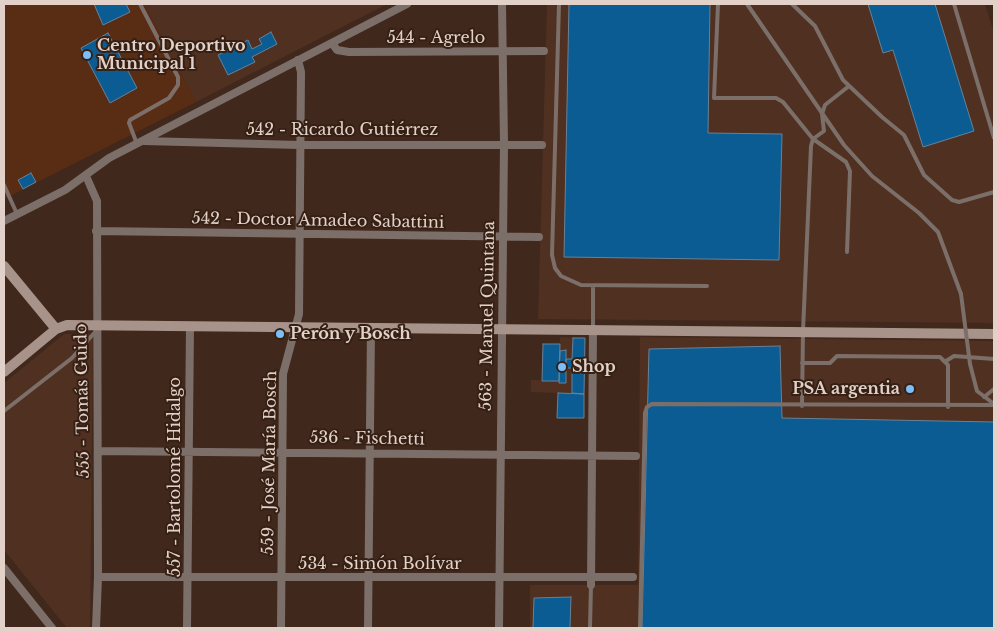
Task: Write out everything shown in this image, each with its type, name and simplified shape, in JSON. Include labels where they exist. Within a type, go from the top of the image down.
[{"type":"street","points":[[4,221],[65,190],[109,158],[408,4]]},
{"type":"street","name":"563 - Manuel Quintana","points":[[498,628],[504,144],[502,4]]},
{"type":"street","name":"544 - Agrelo","points":[[332,43],[337,50],[349,52],[544,51]]},
{"type":"street","name":"559 - José María Bosch","points":[[281,628],[284,368],[297,326],[301,72],[298,60]]},
{"type":"street","name":"542 - Ricardo Gutiérrez","points":[[140,142],[300,145],[542,145]]},
{"type":"street","name":"555 - Tomás Guido","points":[[86,176],[97,201],[98,577],[96,628]]},
{"type":"street","name":"542 - Doctor Amadeo Sabattini","points":[[96,231],[298,236],[539,237]]},
{"type":"street","points":[[4,266],[56,329]]},
{"type":"street","points":[[4,372],[56,329],[67,325],[96,328],[297,326],[502,330],[994,334]]},
{"type":"street","name":"557 - Bartolomé Hidalgo","points":[[187,628],[190,326]]},
{"type":"street","points":[[368,628],[371,328]]},
{"type":"street","points":[[591,581],[593,330]]},
{"type":"street","name":"536 - Fischetti","points":[[98,451],[188,450],[370,454],[636,456]]},
{"type":"street","points":[[4,568],[52,628]]},
{"type":"street","name":"534 - Simón Bolívar","points":[[98,577],[499,578],[591,581],[633,577]]},
{"type":"lane","points":[[140,4],[178,77],[178,85],[168,98],[130,120],[129,123],[140,142]]},
{"type":"lane","points":[[559,4],[552,256],[555,268],[561,276],[576,284],[593,286],[707,286]]},
{"type":"lane","points":[[718,4],[714,98],[776,98],[783,102],[813,139],[846,162],[850,171],[847,252]]},
{"type":"lane","points":[[747,4],[844,145],[872,176],[919,213],[938,232],[961,294],[970,364],[977,391],[994,405]]},
{"type":"lane","points":[[792,4],[815,26],[837,71],[849,86],[904,135],[924,175],[952,200],[966,201],[994,192]]},
{"type":"lane","points":[[954,4],[994,138]]},
{"type":"lane","points":[[813,139],[824,131],[822,114],[826,105],[849,86]]},
{"type":"lane","points":[[802,406],[802,331],[813,139]]},
{"type":"lane","points":[[4,185],[17,214]]},
{"type":"lane","points":[[593,286],[593,330]]},
{"type":"lane","points":[[4,412],[72,358],[96,328]]},
{"type":"lane","points":[[802,363],[830,363],[837,356],[940,357],[946,361]]},
{"type":"lane","points":[[946,361],[954,356],[994,358]]},
{"type":"lane","points":[[946,361],[948,406]]},
{"type":"lane","points":[[984,397],[994,389]]},
{"type":"lane","points":[[640,628],[645,413],[647,407],[652,404],[802,406],[994,405]]},
{"type":"lane","points":[[590,628],[591,581]]},
{"type":"shaded area","name":"Centro Deportivo Municipal 1","points":[[4,4],[144,4],[196,102],[4,199]]},
{"type":"shaded area","points":[[144,4],[387,4],[196,102]]},
{"type":"shaded area","points":[[547,4],[985,4],[994,33],[994,323],[538,319]]},
{"type":"shaded area","points":[[64,334],[89,334],[93,338],[90,628],[67,628],[4,550],[4,383]]},
{"type":"shaded area","points":[[560,337],[585,338],[584,394],[531,392],[531,380],[559,381]]},
{"type":"shaded area","points":[[640,337],[994,341],[994,628],[530,628],[530,585],[638,585]]},
{"type":"building","points":[[94,4],[126,4],[130,12],[103,25]]},
{"type":"building","points":[[569,4],[710,4],[708,133],[782,134],[779,260],[564,257]]},
{"type":"building","points":[[868,4],[935,4],[974,131],[923,147],[893,50],[883,53]]},
{"type":"building","points":[[271,32],[277,44],[252,57],[255,62],[228,75],[218,55],[248,40],[252,49],[262,44],[259,39]]},
{"type":"building","points":[[108,33],[137,88],[110,103],[81,48]]},
{"type":"building","points":[[31,173],[36,182],[23,189],[18,180]]},
{"type":"building","points":[[573,338],[585,338],[584,394],[572,393],[572,368],[566,368],[566,359],[572,359]]},
{"type":"building","points":[[543,344],[560,344],[559,381],[542,381]]},
{"type":"building","points":[[780,346],[782,418],[994,422],[994,628],[642,628],[649,349]]},
{"type":"building","points":[[566,350],[566,383],[559,383],[560,351]]},
{"type":"building","points":[[558,393],[584,394],[584,418],[557,418]]},
{"type":"building","points":[[571,597],[570,628],[533,628],[534,598]]},
{"type":"place","name":"Centro Deportivo Municipal 1","points":[[87,55]]},
{"type":"place","name":"Perón y Bosch","points":[[280,334]]},
{"type":"place","name":"Shop","points":[[562,367]]},
{"type":"place","name":"PSA argentia","points":[[910,389]]}]
